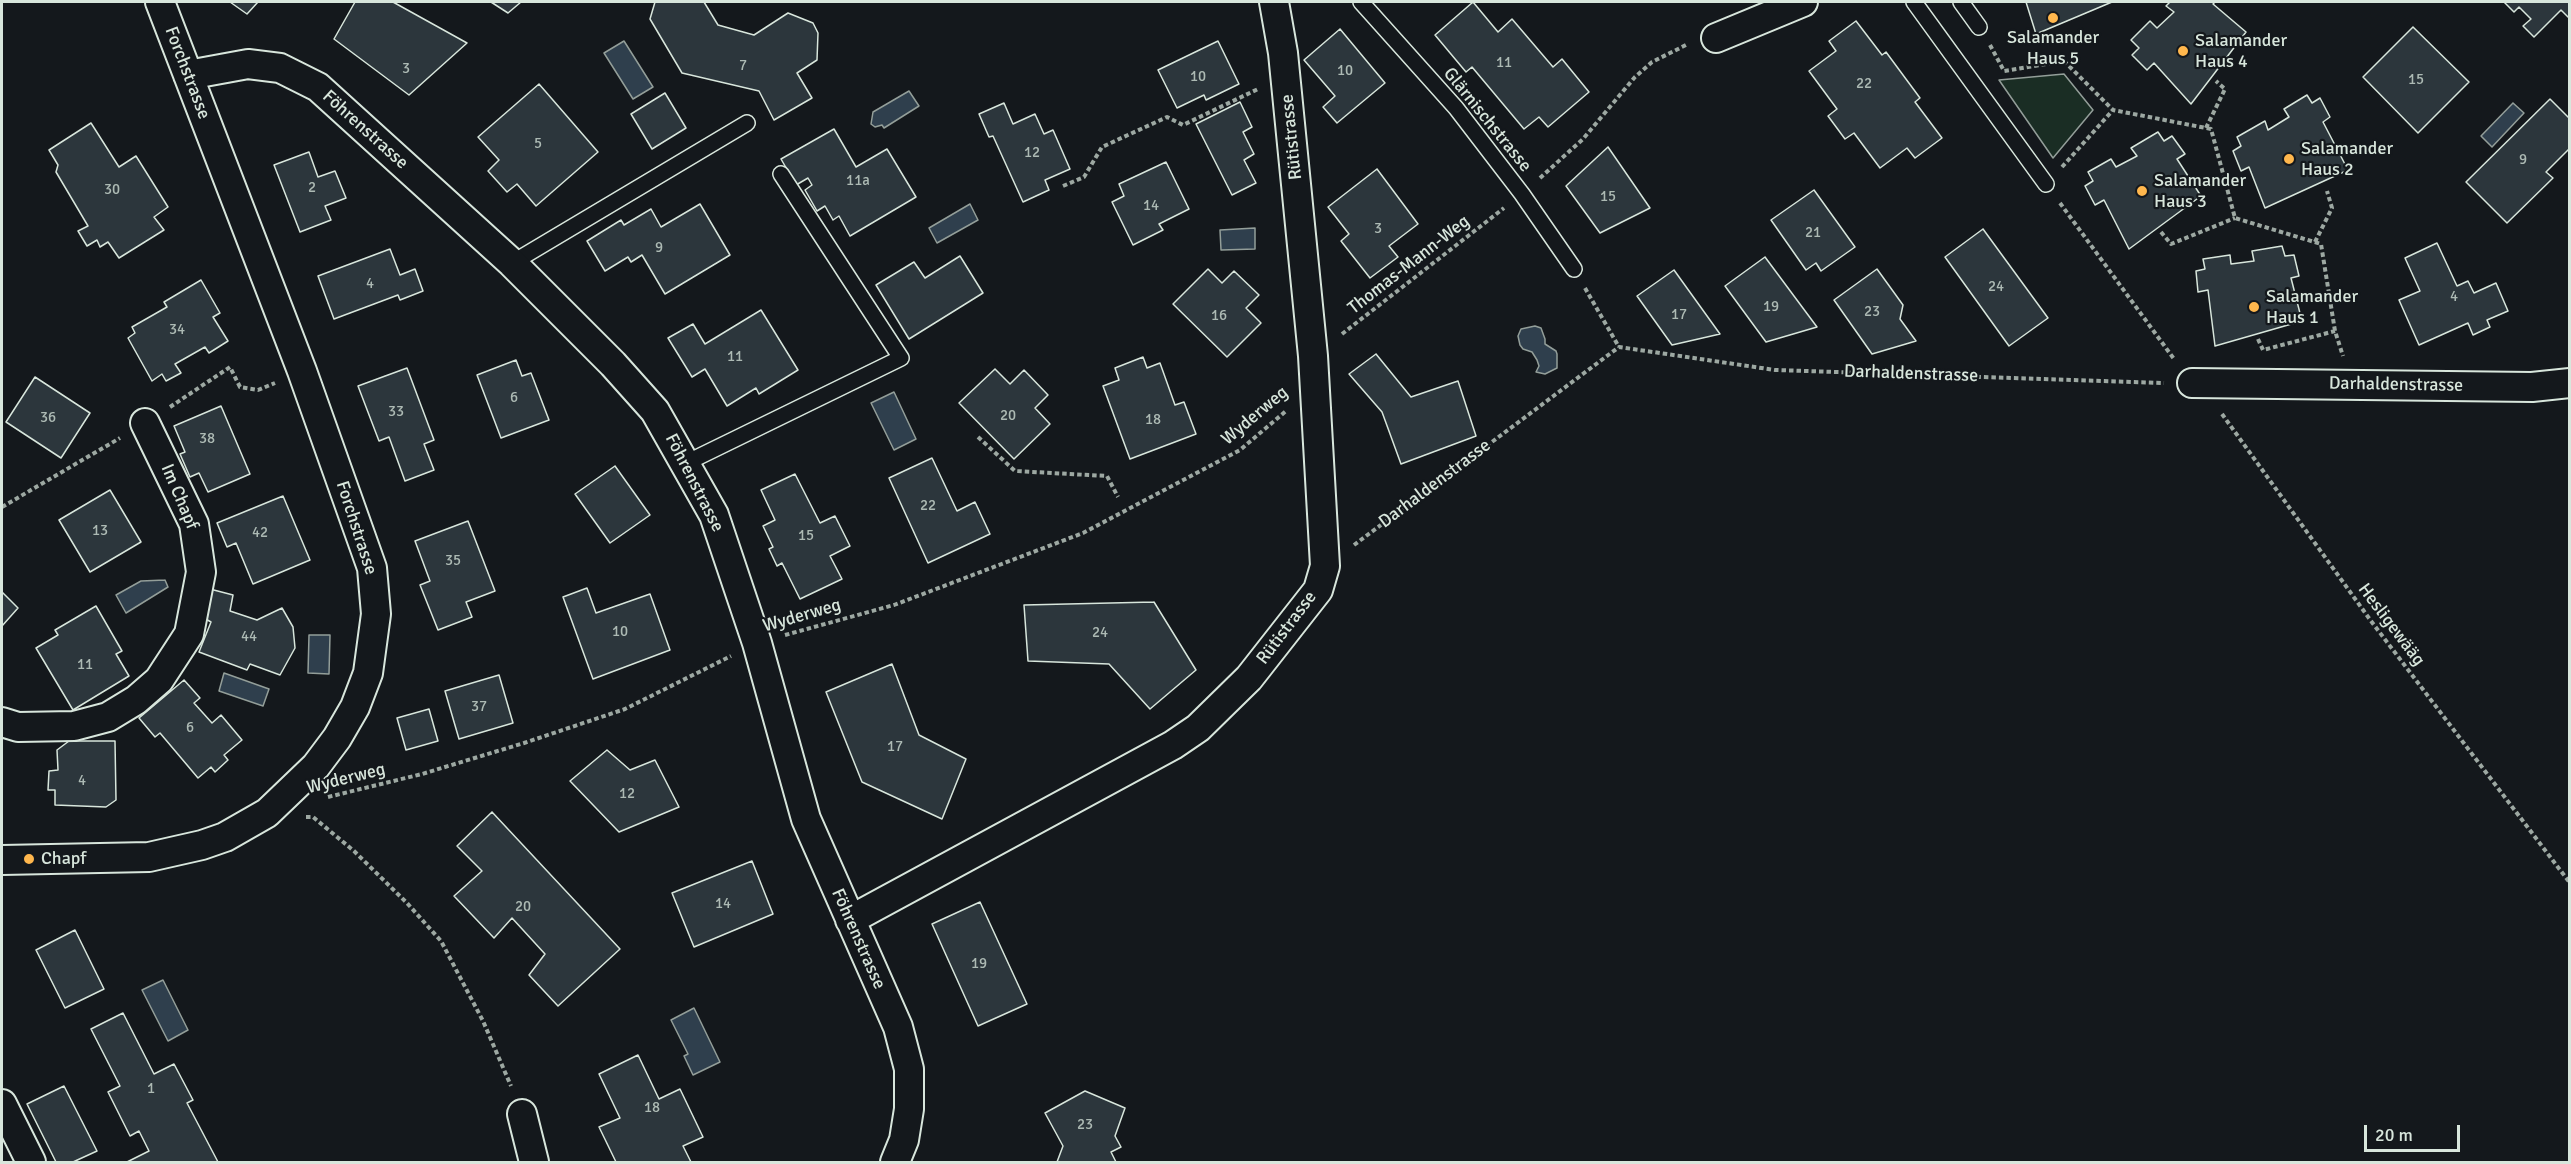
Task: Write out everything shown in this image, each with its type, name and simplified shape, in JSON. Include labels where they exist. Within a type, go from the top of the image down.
[{"type":"street","name":"Forchstrasse","points":[[2,860],[148,858],[210,843],[236,831],[267,813],[316,766],[337,738],[355,707],[368,672],[376,614],[372,568],[302,370],[160,2]]},
{"type":"street","name":"Rütistrasse","points":[[850,921],[1141,765],[1198,728],[1249,678],[1318,590],[1325,566],[1313,369],[1286,75],[1274,2]]},
{"type":"street","points":[[1716,38],[1803,2]]},
{"type":"street","name":"Föhrenstrasse","points":[[188,75],[248,64],[280,68],[318,87],[512,264],[613,364],[656,411],[714,515],[757,643],[806,819],[898,1027],[909,1069],[909,1109],[904,1140],[895,1162]]},
{"type":"street","name":"Darhaldenstrasse","points":[[2192,384],[2532,387],[2570,383]]},
{"type":"street","name":"Im Chapf","points":[[2,722],[18,727],[74,726],[108,717],[136,700],[159,680],[189,634],[201,572],[194,525],[145,423]]},
{"type":"street","points":[[2,1104],[32,1162]]},
{"type":"street","points":[[522,1114],[534,1162]]},
{"type":"lane","name":"Glärnischstrasse","points":[[1361,2],[1456,108],[1522,194],[1574,269]]},
{"type":"lane","points":[[1914,2],[2046,184]]},
{"type":"lane","points":[[1961,2],[1979,27]]},
{"type":"lane","points":[[512,264],[747,123]]},
{"type":"lane","points":[[686,463],[900,358],[781,174]]},
{"type":"path","points":[[1979,27],[2004,71],[2064,62],[2113,110],[2211,129],[2235,218]]},
{"type":"path","name":"Thomas-Mann-Weg","points":[[1313,369],[1522,194],[1583,139],[1635,77],[1652,63],[1683,45],[1707,37],[1716,38]]},
{"type":"path","points":[[1063,186],[1084,177],[1102,147],[1167,117],[1183,125],[1286,75]]},
{"type":"path","points":[[2206,128],[2225,89],[2216,81]]},
{"type":"path","points":[[2046,184],[2113,110]]},
{"type":"path","name":"Hesligewääg","points":[[2046,184],[2192,384],[2210,397],[2371,621],[2570,883]]},
{"type":"path","points":[[2315,242],[2332,208],[2327,191]]},
{"type":"path","points":[[2161,232],[2171,244],[2235,218],[2321,244],[2335,331],[2353,385]]},
{"type":"path","points":[[1574,269],[1619,348]]},
{"type":"path","points":[[2258,339],[2263,350],[2335,331]]},
{"type":"path","name":"Darhaldenstrasse","points":[[1325,566],[1619,348],[1775,370],[2192,384]]},
{"type":"path","points":[[230,367],[240,387],[258,390],[302,370]]},
{"type":"path","name":"Wyderweg","points":[[322,799],[422,774],[625,709],[757,643],[894,605],[1083,533],[1240,450],[1282,415],[1313,369]]},
{"type":"path","points":[[978,437],[1015,471],[1107,476],[1118,497]]},
{"type":"path","points":[[267,813],[313,817],[354,850],[441,941],[483,1020],[522,1114]]},
{"type":"green space","points":[[2064,74],[2093,110],[2053,158],[1999,80]]},
{"type":"water","points":[[624,41],[653,87],[633,99],[604,53]]},
{"type":"water","points":[[909,91],[919,106],[884,128],[882,125],[875,127],[871,124],[873,112]]},
{"type":"water","points":[[2513,103],[2524,113],[2492,147],[2481,136]]},
{"type":"water","points":[[970,204],[978,220],[937,243],[929,228]]},
{"type":"water","points":[[1255,228],[1255,249],[1221,250],[1220,230]]},
{"type":"water","points":[[1535,326],[1541,328],[1545,344],[1557,354],[1557,368],[1545,374],[1536,372],[1539,366],[1537,360],[1532,352],[1523,349],[1518,336],[1521,329]]},
{"type":"water","points":[[894,392],[916,439],[894,450],[871,403]]},
{"type":"water","points":[[165,580],[168,587],[126,613],[116,595],[141,581]]},
{"type":"water","points":[[309,635],[330,635],[329,674],[308,673]]},
{"type":"water","points":[[224,673],[269,689],[263,706],[219,691]]},
{"type":"water","points":[[163,980],[188,1030],[168,1041],[142,990]]},
{"type":"water","points":[[694,1008],[720,1062],[693,1075],[684,1056],[688,1054],[671,1020]]},
{"type":"building","points":[[230,2],[258,2],[247,14]]},
{"type":"building","points":[[355,2],[393,2],[467,43],[409,95],[334,39]]},
{"type":"building","points":[[491,2],[521,2],[508,13]]},
{"type":"building","points":[[655,2],[704,2],[718,25],[754,35],[788,13],[813,23],[818,33],[817,60],[797,73],[812,98],[774,120],[759,91],[682,73],[650,19]]},
{"type":"building","points":[[1473,2],[1498,32],[1512,19],[1553,67],[1562,59],[1589,92],[1548,127],[1539,117],[1524,129],[1472,67],[1466,72],[1435,35]]},
{"type":"building","name":"Salamander Haus 5","points":[[2026,2],[2112,2],[2036,34]]},
{"type":"building","name":"Salamander Haus 4","points":[[2170,2],[2215,2],[2213,4],[2246,32],[2191,104],[2154,63],[2147,70],[2132,55],[2139,48],[2131,40],[2150,21],[2157,28],[2174,12],[2166,6]]},
{"type":"building","points":[[2504,2],[2570,2],[2570,16],[2568,17],[2561,10],[2534,37],[2523,26],[2531,19],[2519,7],[2514,12]]},
{"type":"building","points":[[1856,21],[1882,55],[1886,52],[1920,98],[1915,102],[1942,138],[1915,158],[1907,148],[1880,168],[1854,133],[1845,139],[1828,116],[1837,109],[1809,71],[1836,51],[1829,41]]},
{"type":"building","points":[[2413,27],[2469,82],[2418,133],[2363,77]]},
{"type":"building","points":[[1340,29],[1385,83],[1337,123],[1323,107],[1335,96],[1304,60]]},
{"type":"building","points":[[1218,41],[1239,84],[1206,100],[1204,95],[1177,108],[1158,70]]},
{"type":"building","points":[[539,84],[598,152],[536,206],[517,184],[507,192],[488,171],[499,160],[478,137]]},
{"type":"building","points":[[665,93],[686,128],[652,149],[631,114]]},
{"type":"building","name":"Salamander Haus 2","points":[[2307,95],[2312,103],[2320,98],[2330,117],[2323,122],[2348,170],[2265,208],[2249,167],[2241,171],[2233,151],[2241,146],[2237,137],[2265,121],[2268,130],[2289,117],[2284,109]]},
{"type":"building","points":[[2550,99],[2570,119],[2570,148],[2546,172],[2553,178],[2507,223],[2466,182]]},
{"type":"building","points":[[1240,102],[1252,127],[1243,132],[1254,154],[1244,160],[1256,183],[1232,195],[1196,124]]},
{"type":"building","points":[[1004,103],[1013,124],[1035,114],[1044,134],[1053,130],[1070,169],[1045,180],[1049,190],[1023,202],[993,136],[989,137],[979,114]]},
{"type":"building","points":[[91,123],[119,167],[136,156],[168,207],[154,217],[164,230],[119,258],[108,242],[100,247],[97,240],[87,246],[78,231],[88,226],[56,172],[58,165],[49,150]]},
{"type":"building","points":[[834,129],[856,167],[887,149],[916,197],[850,236],[839,216],[833,220],[825,206],[817,211],[805,190],[812,185],[808,178],[796,185],[781,159]]},
{"type":"building","name":"Salamander Haus 3","points":[[2158,132],[2164,141],[2172,136],[2185,154],[2177,159],[2201,196],[2129,249],[2104,200],[2095,205],[2085,186],[2093,181],[2088,172],[2111,159],[2116,167],[2137,156],[2131,148]]},
{"type":"building","points":[[1608,147],[1650,208],[1600,233],[1566,186]]},
{"type":"building","points":[[309,152],[318,177],[335,171],[346,198],[325,206],[331,220],[300,232],[274,165]]},
{"type":"building","points":[[1166,162],[1189,209],[1159,224],[1163,230],[1133,245],[1112,202],[1124,196],[1119,184]]},
{"type":"building","points":[[1377,169],[1418,224],[1389,246],[1398,257],[1370,278],[1341,241],[1349,234],[1328,207]]},
{"type":"building","points":[[1814,190],[1855,247],[1821,271],[1816,263],[1806,270],[1771,220]]},
{"type":"building","points":[[700,204],[730,255],[665,294],[642,255],[631,262],[628,257],[605,271],[587,241],[621,220],[624,225],[651,209],[661,227]]},
{"type":"building","points":[[1983,229],[2048,318],[2009,346],[1945,257]]},
{"type":"building","points":[[2437,243],[2457,286],[2468,281],[2474,293],[2496,283],[2508,311],[2487,320],[2490,327],[2473,335],[2468,323],[2419,345],[2399,300],[2420,291],[2405,258]]},
{"type":"building","name":"Salamander Haus 1","points":[[2282,246],[2285,256],[2294,255],[2299,276],[2291,278],[2302,321],[2215,346],[2208,290],[2198,292],[2196,271],[2205,269],[2203,259],[2230,255],[2231,264],[2254,261],[2252,251]]},
{"type":"building","points":[[390,249],[400,275],[415,269],[423,291],[400,300],[398,295],[334,319],[318,276]]},
{"type":"building","points":[[960,256],[983,293],[909,339],[876,285],[914,262],[925,278]]},
{"type":"building","points":[[1765,257],[1817,327],[1766,342],[1725,286]]},
{"type":"building","points":[[1208,269],[1222,283],[1234,271],[1259,295],[1246,308],[1261,323],[1227,357],[1173,304]]},
{"type":"building","points":[[1877,269],[1903,305],[1900,319],[1916,341],[1872,354],[1834,300]]},
{"type":"building","points":[[1674,270],[1720,334],[1672,345],[1637,296]]},
{"type":"building","points":[[201,280],[220,313],[213,317],[228,341],[209,353],[205,347],[175,364],[181,373],[166,381],[162,374],[152,381],[128,338],[135,333],[132,327],[167,307],[164,302]]},
{"type":"building","points":[[761,310],[798,370],[759,394],[756,388],[727,406],[705,369],[692,377],[668,338],[693,324],[705,344]]},
{"type":"building","points":[[1376,354],[1411,397],[1458,381],[1476,436],[1401,464],[1382,412],[1349,374]]},
{"type":"building","points":[[1143,357],[1147,368],[1160,363],[1175,405],[1184,402],[1196,434],[1130,459],[1103,386],[1119,380],[1115,368]]},
{"type":"building","points":[[516,360],[522,376],[531,373],[549,420],[501,438],[477,375]]},
{"type":"building","points":[[407,368],[434,440],[424,444],[434,470],[405,481],[389,437],[379,441],[358,386]]},
{"type":"building","points":[[995,369],[1010,384],[1024,370],[1048,395],[1035,408],[1050,424],[1014,459],[959,403]]},
{"type":"building","points":[[35,377],[90,413],[61,458],[6,422]]},
{"type":"building","points":[[221,406],[250,474],[208,492],[199,473],[190,477],[180,454],[185,452],[174,426]]},
{"type":"building","points":[[932,458],[957,511],[975,502],[990,534],[928,563],[889,478]]},
{"type":"building","points":[[615,466],[650,515],[610,543],[575,494]]},
{"type":"building","points":[[795,474],[820,523],[835,516],[850,546],[830,556],[842,579],[800,599],[782,563],[777,566],[769,549],[773,547],[763,526],[775,520],[761,490]]},
{"type":"building","points":[[110,490],[141,542],[90,572],[59,520]]},
{"type":"building","points":[[283,496],[310,560],[253,584],[236,543],[227,547],[217,523]]},
{"type":"building","points":[[468,521],[495,591],[466,602],[472,617],[438,630],[420,585],[430,581],[415,541]]},
{"type":"building","points":[[587,588],[596,613],[650,594],[670,650],[593,679],[563,597]]},
{"type":"building","points":[[210,589],[233,595],[230,611],[257,620],[282,608],[293,627],[295,648],[280,675],[250,664],[247,670],[199,652],[211,622],[204,618]]},
{"type":"building","points":[[2,592],[18,608],[2,626]]},
{"type":"building","points":[[1154,602],[1196,670],[1150,709],[1109,664],[1028,661],[1024,605]]},
{"type":"building","points":[[96,606],[122,651],[116,654],[129,676],[73,710],[36,648],[58,635],[55,630]]},
{"type":"building","points":[[892,664],[919,735],[966,759],[942,819],[862,782],[826,692]]},
{"type":"building","points":[[499,675],[513,723],[459,739],[445,691]]},
{"type":"building","points":[[184,680],[200,698],[194,703],[212,723],[221,715],[242,740],[224,755],[228,760],[215,772],[211,767],[198,778],[160,733],[155,737],[139,718]]},
{"type":"building","points":[[429,709],[438,741],[406,750],[397,718]]},
{"type":"building","points":[[69,741],[115,741],[116,800],[106,807],[55,805],[55,790],[48,790],[49,771],[58,770],[57,750]]},
{"type":"building","points":[[607,750],[630,770],[655,760],[679,807],[619,832],[570,781]]},
{"type":"building","points":[[492,812],[620,949],[558,1006],[529,975],[545,954],[512,918],[494,938],[454,896],[482,871],[457,846]]},
{"type":"building","points":[[752,861],[773,914],[694,947],[672,893]]},
{"type":"building","points":[[980,902],[1027,1004],[978,1026],[932,924]]},
{"type":"building","points":[[75,930],[104,989],[65,1008],[36,950]]},
{"type":"building","points":[[123,1013],[154,1074],[174,1064],[193,1100],[187,1103],[218,1162],[127,1162],[149,1151],[139,1131],[130,1136],[108,1092],[120,1086],[91,1029]]},
{"type":"building","points":[[638,1055],[659,1099],[680,1089],[703,1137],[683,1146],[691,1162],[616,1162],[599,1127],[620,1118],[599,1074]]},
{"type":"building","points":[[64,1086],[97,1151],[73,1162],[56,1162],[27,1104]]},
{"type":"building","points":[[1085,1091],[1125,1108],[1115,1136],[1121,1147],[1111,1152],[1116,1162],[1057,1162],[1063,1146],[1045,1113]]},
{"type":"place","name":"Salamander Haus 5","points":[[2053,18]]},
{"type":"place","name":"Salamander Haus 4","points":[[2183,51]]},
{"type":"place","name":"Salamander Haus 2","points":[[2289,159]]},
{"type":"place","name":"Salamander Haus 3","points":[[2142,191]]},
{"type":"place","name":"Salamander Haus 1","points":[[2254,307]]},
{"type":"place","name":"Chapf","points":[[29,859]]}]
